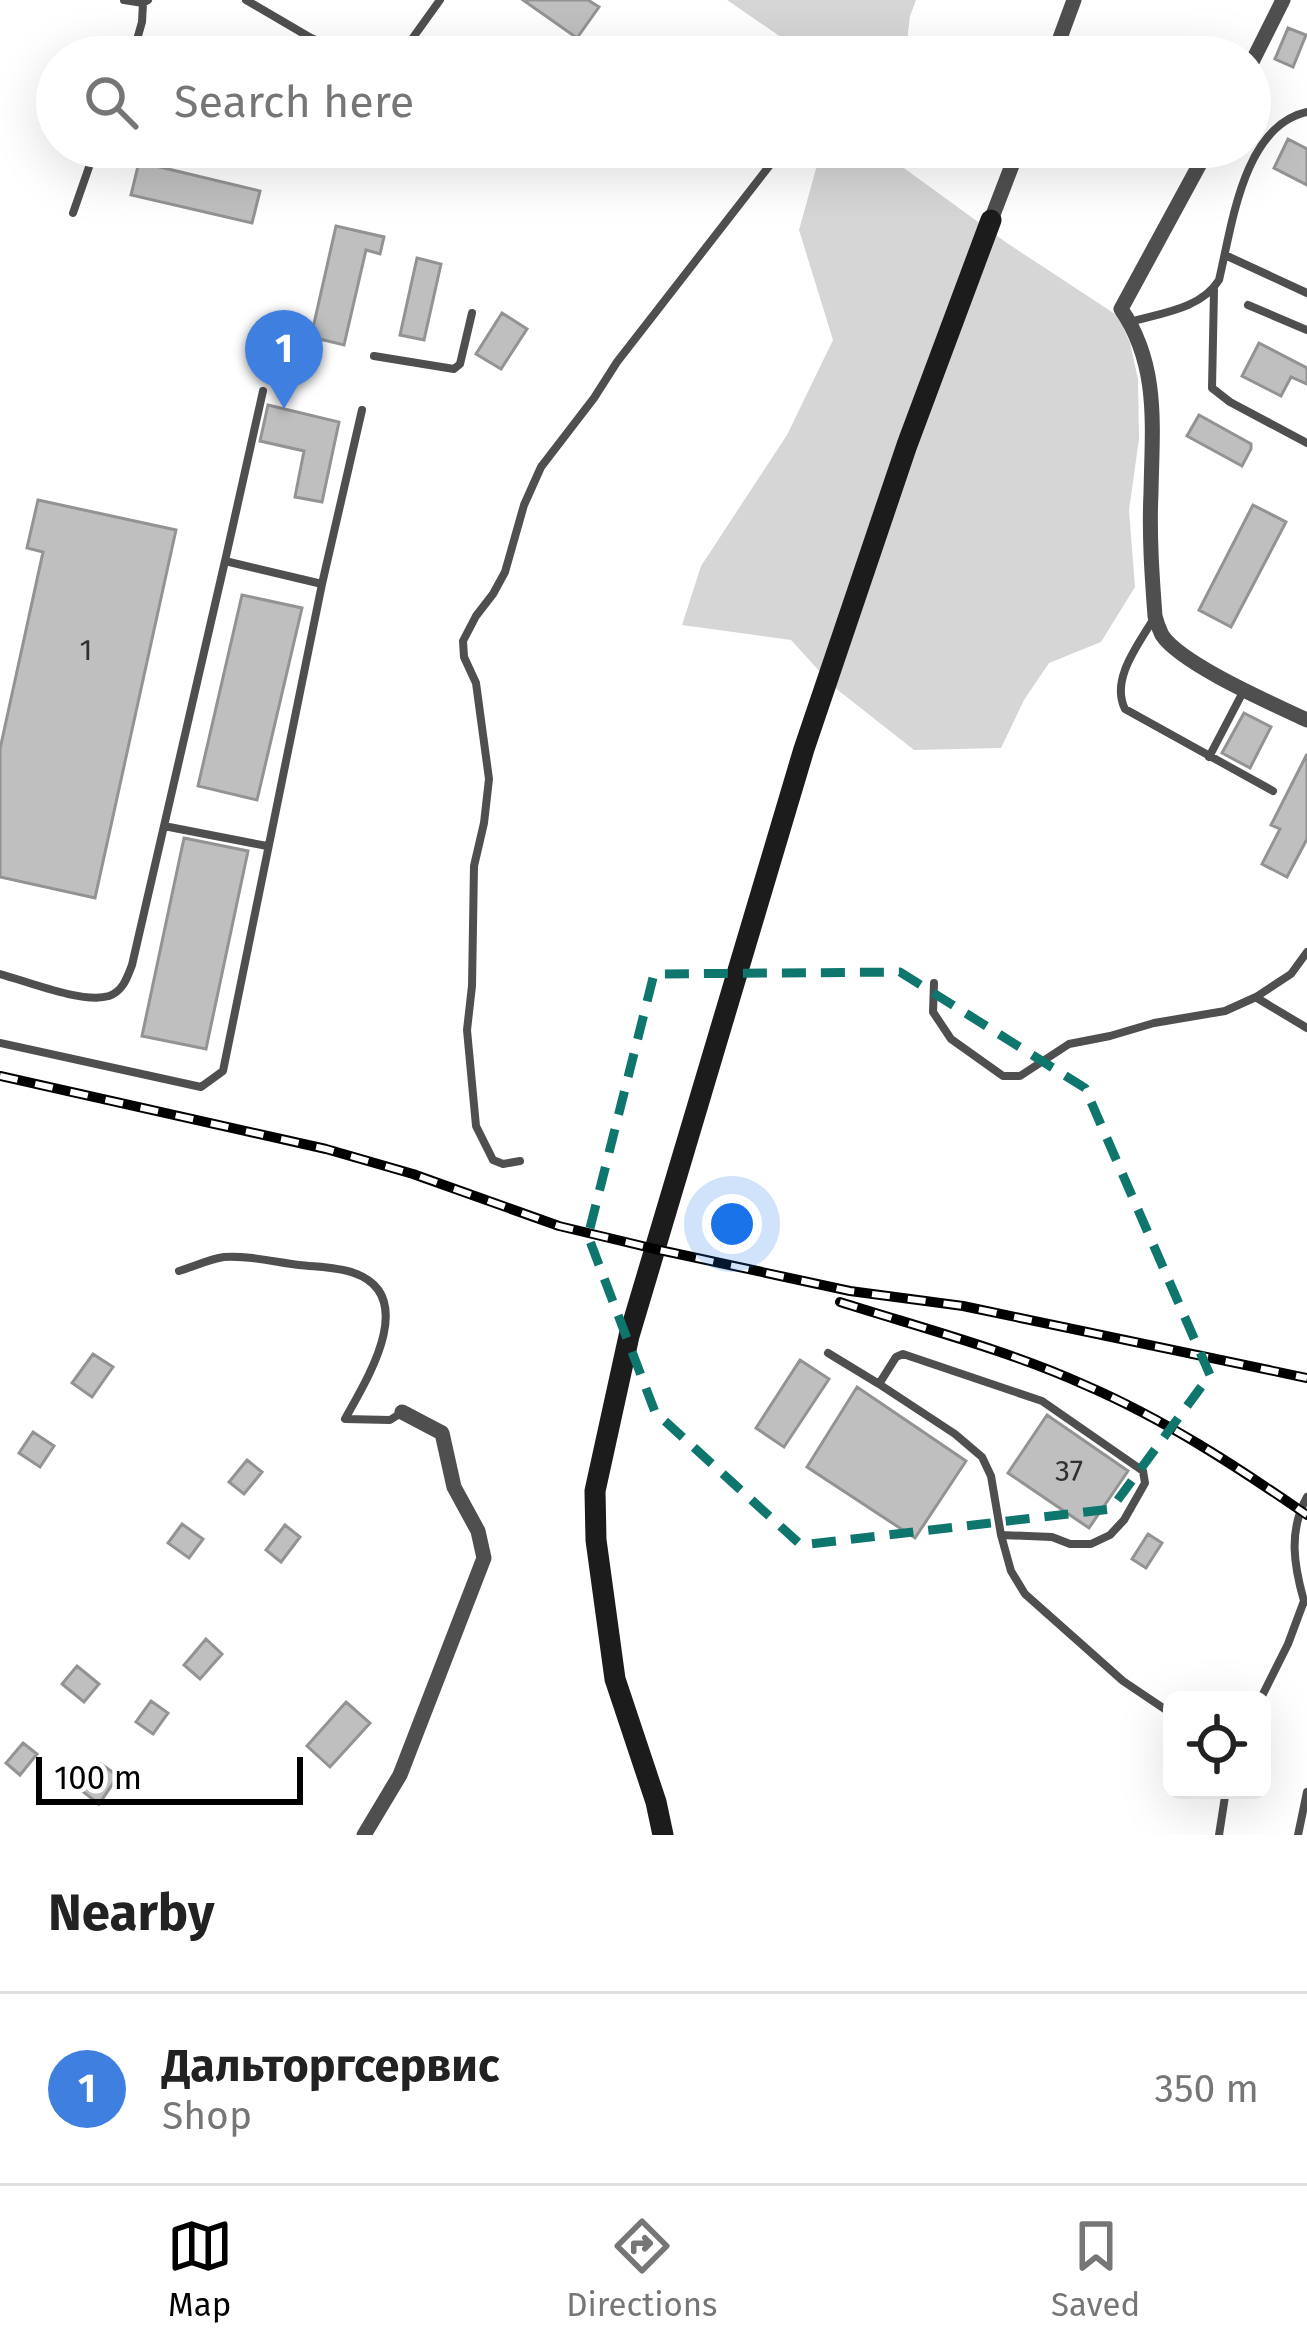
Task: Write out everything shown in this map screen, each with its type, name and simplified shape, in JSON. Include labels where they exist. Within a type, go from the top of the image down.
[{"type":"street","points":[[1061,36],[1074,0]]},
{"type":"street","points":[[1265,36],[1282,0]]},
{"type":"street","points":[[663,1835],[615,1678],[596,1540],[596,1491],[629,1336],[804,749],[907,445],[1011,168]]},
{"type":"street","points":[[1199,168],[1126,315],[1154,400],[1150,496],[1155,616],[1172,646],[1244,691],[1307,720]]},
{"type":"street","points":[[364,1835],[400,1775],[484,1558],[478,1532],[454,1487],[442,1433],[402,1412]]},
{"type":"lane","points":[[124,0],[146,1],[138,36]]},
{"type":"lane","points":[[246,0],[308,36]]},
{"type":"lane","points":[[414,36],[440,0]]},
{"type":"lane","points":[[1271,131],[1287,117],[1307,112]]},
{"type":"lane","points":[[73,213],[89,168]]},
{"type":"lane","points":[[520,1161],[503,1164],[493,1160],[476,1126],[467,1030],[473,866],[489,779],[476,683],[464,657],[463,641],[505,572],[524,505],[541,467],[768,168]]},
{"type":"lane","points":[[1126,315],[1195,303],[1214,289],[1251,168]]},
{"type":"lane","points":[[1225,255],[1307,293]]},
{"type":"lane","points":[[1214,289],[1212,388],[1307,443]]},
{"type":"lane","points":[[1248,305],[1307,330]]},
{"type":"lane","points":[[374,356],[454,369],[460,364],[472,313]]},
{"type":"lane","points":[[0,974],[90,997],[110,995],[125,984],[263,391]]},
{"type":"lane","points":[[0,1043],[201,1087],[223,1071],[362,410]]},
{"type":"lane","points":[[225,561],[322,584]]},
{"type":"lane","points":[[1155,616],[1121,679],[1121,702],[1131,714],[1273,791]]},
{"type":"lane","points":[[1209,757],[1244,691]]},
{"type":"lane","points":[[164,826],[267,846]]},
{"type":"lane","points":[[934,983],[933,1012],[951,1039],[1003,1076],[1021,1076],[1069,1044],[1225,1011],[1256,998],[1291,974],[1307,952]]},
{"type":"lane","points":[[1256,998],[1307,1028]]},
{"type":"lane","points":[[179,1271],[223,1257],[247,1258],[353,1272],[374,1283],[387,1320],[374,1363],[345,1419],[390,1420],[402,1412]]},
{"type":"lane","points":[[828,1353],[955,1434],[982,1457],[991,1476],[1011,1571],[1025,1594],[1123,1682],[1163,1708]]},
{"type":"lane","points":[[879,1384],[896,1357],[910,1354],[1042,1401],[1143,1471],[1145,1484],[1138,1499],[1110,1535],[1091,1544],[1001,1535]]},
{"type":"lane","points":[[1264,1691],[1305,1602],[1293,1557],[1300,1510],[1307,1497]]},
{"type":"lane","points":[[1298,1835],[1307,1792]]},
{"type":"lane","points":[[1219,1835],[1225,1799]]},
{"type":"highlighted area","points":[[900,972],[1085,1088],[1210,1375],[1111,1509],[801,1545],[655,1412],[588,1236],[654,974]]},
{"type":"shaded area","points":[[727,0],[916,0],[908,36],[779,36]]},
{"type":"shaded area","points":[[816,168],[904,168],[1118,316],[1130,343],[1138,379],[1139,439],[1129,510],[1135,587],[1101,642],[1049,663],[1001,748],[914,750],[834,687],[791,640],[682,625],[701,566],[787,435],[833,340],[799,230]]},
{"type":"building","points":[[523,0],[588,0],[599,7],[574,36]]},
{"type":"building","points":[[1288,28],[1306,35],[1293,67],[1275,59]]},
{"type":"building","points":[[1288,139],[1307,149],[1307,185],[1274,168]]},
{"type":"building","points":[[138,168],[164,168],[260,191],[252,223],[131,195]]},
{"type":"building","points":[[336,226],[384,237],[380,254],[366,250],[344,345],[311,337]]},
{"type":"building","points":[[417,258],[441,264],[424,340],[400,335]]},
{"type":"building","points":[[502,313],[527,329],[501,369],[476,354]]},
{"type":"building","points":[[1259,343],[1307,368],[1307,384],[1291,377],[1281,396],[1242,376]]},
{"type":"building","points":[[268,405],[339,422],[322,502],[295,497],[304,451],[260,441]]},
{"type":"building","points":[[1199,415],[1251,444],[1242,466],[1187,436]]},
{"type":"building","points":[[38,500],[176,530],[95,898],[0,877],[0,749],[43,552],[27,548]]},
{"type":"building","points":[[1253,505],[1286,522],[1231,627],[1199,610]]},
{"type":"building","points":[[242,595],[302,608],[257,800],[198,786]]},
{"type":"building","points":[[1244,713],[1271,727],[1250,768],[1222,753]]},
{"type":"building","points":[[1307,754],[1307,839],[1287,877],[1262,864],[1280,829],[1271,825]]},
{"type":"building","points":[[184,838],[248,851],[206,1049],[142,1036]]},
{"type":"building","points":[[93,1354],[113,1367],[92,1397],[72,1383]]},
{"type":"building","points":[[800,1360],[829,1379],[784,1447],[756,1428]]},
{"type":"building","points":[[857,1387],[966,1461],[915,1538],[807,1467]]},
{"type":"building","points":[[1047,1415],[1128,1471],[1089,1528],[1008,1473]]},
{"type":"building","points":[[33,1432],[54,1446],[40,1467],[19,1453]]},
{"type":"building","points":[[247,1460],[262,1472],[244,1494],[229,1482]]},
{"type":"building","points":[[182,1524],[203,1539],[189,1558],[168,1543]]},
{"type":"building","points":[[285,1525],[300,1537],[281,1562],[266,1550]]},
{"type":"building","points":[[1148,1534],[1162,1543],[1146,1568],[1132,1559]]},
{"type":"building","points":[[206,1639],[222,1654],[200,1679],[184,1665]]},
{"type":"building","points":[[77,1666],[99,1684],[84,1702],[62,1684]]},
{"type":"building","points":[[151,1701],[168,1713],[153,1734],[136,1722]]},
{"type":"building","points":[[346,1702],[370,1723],[330,1767],[307,1746]]},
{"type":"building","points":[[23,1743],[37,1754],[20,1775],[6,1763]]},
{"type":"building","points":[[101,1764],[118,1776],[99,1804],[82,1791]]},
{"type":"railway","points":[[0,1076],[326,1149],[559,1226],[655,1249],[850,1291],[963,1306],[1307,1378]]},
{"type":"railway","points":[[840,1302],[1025,1361],[1114,1398],[1199,1444],[1307,1515]]},
{"type":"place","name":"Дальторгсервис","points":[[284,409]]}]
